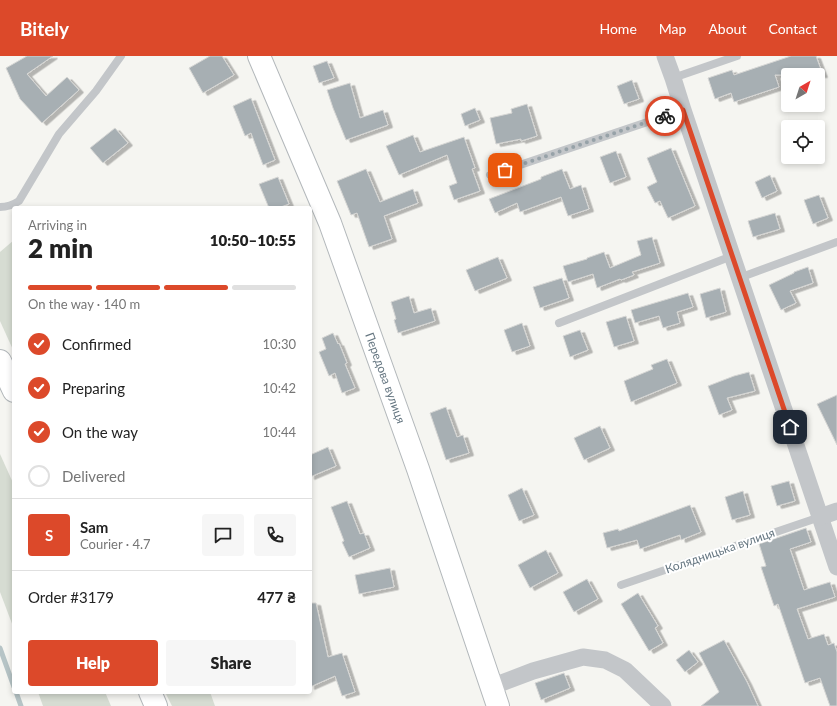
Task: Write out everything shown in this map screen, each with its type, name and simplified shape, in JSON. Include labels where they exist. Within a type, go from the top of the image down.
[{"type":"street","name":"Передова вулиця","points":[[259,56],[330,223],[418,469],[494,697]]},
{"type":"street","points":[[665,56],[837,567]]},
{"type":"street","points":[[0,361],[12,387]]},
{"type":"street","name":"Колядницька вулиця","points":[[820,517],[837,511]]},
{"type":"street","points":[[494,697],[533,670],[583,657],[605,660],[625,670],[663,706]]},
{"type":"street","points":[[151,694],[156,706]]},
{"type":"lane","points":[[0,207],[13,205],[19,201],[59,134],[96,91],[121,56]]},
{"type":"lane","points":[[673,78],[737,56]]},
{"type":"lane","points":[[490,176],[683,110]]},
{"type":"lane","points":[[739,278],[837,242]]},
{"type":"lane","points":[[559,323],[732,256]]},
{"type":"lane","name":"Колядницька вулиця","points":[[621,585],[820,517]]},
{"type":"shaded area","points":[[12,242],[12,348],[0,321],[0,252]]},
{"type":"shaded area","points":[[0,454],[12,481],[12,624],[0,592]]},
{"type":"shaded area","points":[[39,694],[106,694],[111,706],[43,706]]},
{"type":"shaded area","points":[[166,694],[211,694],[215,706],[172,706]]},
{"type":"building","points":[[27,56],[53,56],[27,74],[46,96],[67,77],[79,90],[42,123],[20,99],[6,68]]},
{"type":"building","points":[[210,56],[222,56],[234,75],[203,93],[189,68]]},
{"type":"building","points":[[791,56],[816,56],[820,68],[781,68],[781,75],[775,75],[779,87],[734,102],[731,93],[715,99],[708,78],[732,70],[734,75]]},
{"type":"building","points":[[327,61],[334,78],[319,83],[313,66]]},
{"type":"building","points":[[632,80],[639,99],[624,104],[617,86]]},
{"type":"building","points":[[350,83],[360,118],[383,110],[388,125],[346,140],[327,90]]},
{"type":"building","points":[[251,98],[275,160],[263,165],[251,133],[245,136],[233,106]]},
{"type":"building","points":[[527,104],[537,136],[521,141],[521,139],[496,144],[490,118],[512,113],[511,109]]},
{"type":"building","points":[[475,108],[480,120],[465,126],[461,114]]},
{"type":"building","points":[[115,128],[128,143],[103,163],[90,148]]},
{"type":"building","points":[[413,135],[420,152],[464,137],[475,168],[472,169],[480,191],[454,200],[449,186],[457,183],[447,155],[399,175],[386,146]]},
{"type":"building","points":[[671,148],[695,206],[668,218],[660,201],[655,203],[647,187],[657,182],[647,158]]},
{"type":"building","points":[[616,151],[626,177],[610,183],[600,157]]},
{"type":"building","points":[[366,169],[380,202],[413,189],[418,203],[384,216],[392,239],[369,247],[357,213],[351,215],[337,181]]},
{"type":"building","points":[[562,169],[570,189],[581,185],[589,209],[568,216],[561,197],[520,212],[517,203],[495,213],[489,199],[541,179],[541,177]]},
{"type":"building","points":[[770,175],[777,191],[762,198],[755,182]]},
{"type":"building","points":[[278,177],[289,204],[284,206],[268,206],[259,184]]},
{"type":"building","points":[[819,195],[828,218],[813,224],[804,200]]},
{"type":"building","points":[[775,213],[780,229],[753,237],[748,221]]},
{"type":"building","points":[[652,237],[660,263],[632,272],[634,275],[597,288],[593,274],[568,282],[563,266],[604,252],[610,268],[641,255],[637,241]]},
{"type":"building","points":[[498,257],[507,278],[475,291],[466,270]]},
{"type":"building","points":[[808,267],[813,283],[790,291],[796,303],[781,310],[769,285],[794,272]]},
{"type":"building","points":[[562,278],[569,298],[540,308],[533,287]]},
{"type":"building","points":[[720,288],[726,312],[706,318],[700,294]]},
{"type":"building","points":[[688,293],[693,307],[677,312],[680,323],[663,328],[659,316],[635,323],[631,310]]},
{"type":"building","points":[[409,296],[414,313],[431,308],[435,321],[398,333],[391,302]]},
{"type":"building","points":[[626,316],[634,341],[614,347],[606,322]]},
{"type":"building","points":[[522,323],[530,346],[512,352],[504,330]]},
{"type":"building","points":[[580,330],[588,350],[570,357],[563,336]]},
{"type":"building","points":[[333,333],[338,344],[339,343],[347,363],[345,364],[355,388],[342,393],[335,373],[329,376],[319,352],[326,349],[322,338]]},
{"type":"building","points":[[667,359],[677,383],[631,402],[624,381],[653,369],[651,365]]},
{"type":"building","points":[[749,372],[755,391],[727,398],[732,410],[719,415],[708,386]]},
{"type":"building","points":[[837,395],[837,445],[817,404]]},
{"type":"building","points":[[446,407],[457,437],[463,435],[469,453],[446,460],[430,413]]},
{"type":"building","points":[[600,426],[610,448],[584,460],[574,438]]},
{"type":"building","points":[[328,447],[336,466],[312,476],[312,454]]},
{"type":"building","points":[[789,481],[795,501],[777,506],[771,486]]},
{"type":"building","points":[[522,488],[534,515],[519,521],[508,495]]},
{"type":"building","points":[[743,491],[750,515],[732,520],[725,497]]},
{"type":"building","points":[[347,501],[360,534],[364,533],[370,548],[349,557],[342,542],[344,541],[331,507]]},
{"type":"building","points":[[690,505],[701,532],[681,540],[680,535],[640,549],[637,540],[607,548],[603,533],[618,529],[619,531]]},
{"type":"building","points":[[806,528],[811,542],[790,549],[804,590],[830,582],[835,597],[797,609],[808,639],[824,634],[828,645],[834,643],[837,652],[837,706],[830,706],[820,678],[805,683],[778,604],[774,606],[761,567],[766,566],[759,544]]},
{"type":"building","points":[[546,550],[558,573],[530,588],[518,565]]},
{"type":"building","points":[[390,568],[394,587],[359,594],[355,575]]},
{"type":"building","points":[[587,579],[598,599],[574,612],[563,592]]},
{"type":"building","points":[[638,593],[658,626],[655,628],[663,643],[649,651],[621,604]]},
{"type":"building","points":[[312,603],[316,603],[328,657],[342,653],[355,692],[342,696],[335,676],[312,686]]},
{"type":"building","points":[[724,640],[747,682],[758,706],[701,706],[719,692],[699,653]]},
{"type":"building","points":[[689,650],[698,662],[685,672],[676,660]]},
{"type":"building","points":[[564,673],[570,688],[541,700],[535,683]]},
{"type":"waterway","points":[[0,648],[12,681]]},
{"type":"waterway","points":[[17,694],[21,706]]},
{"type":"way so far","points":[[505,170],[665,116]]},
{"type":"route","points":[[665,116],[683,110],[790,427]]}]
